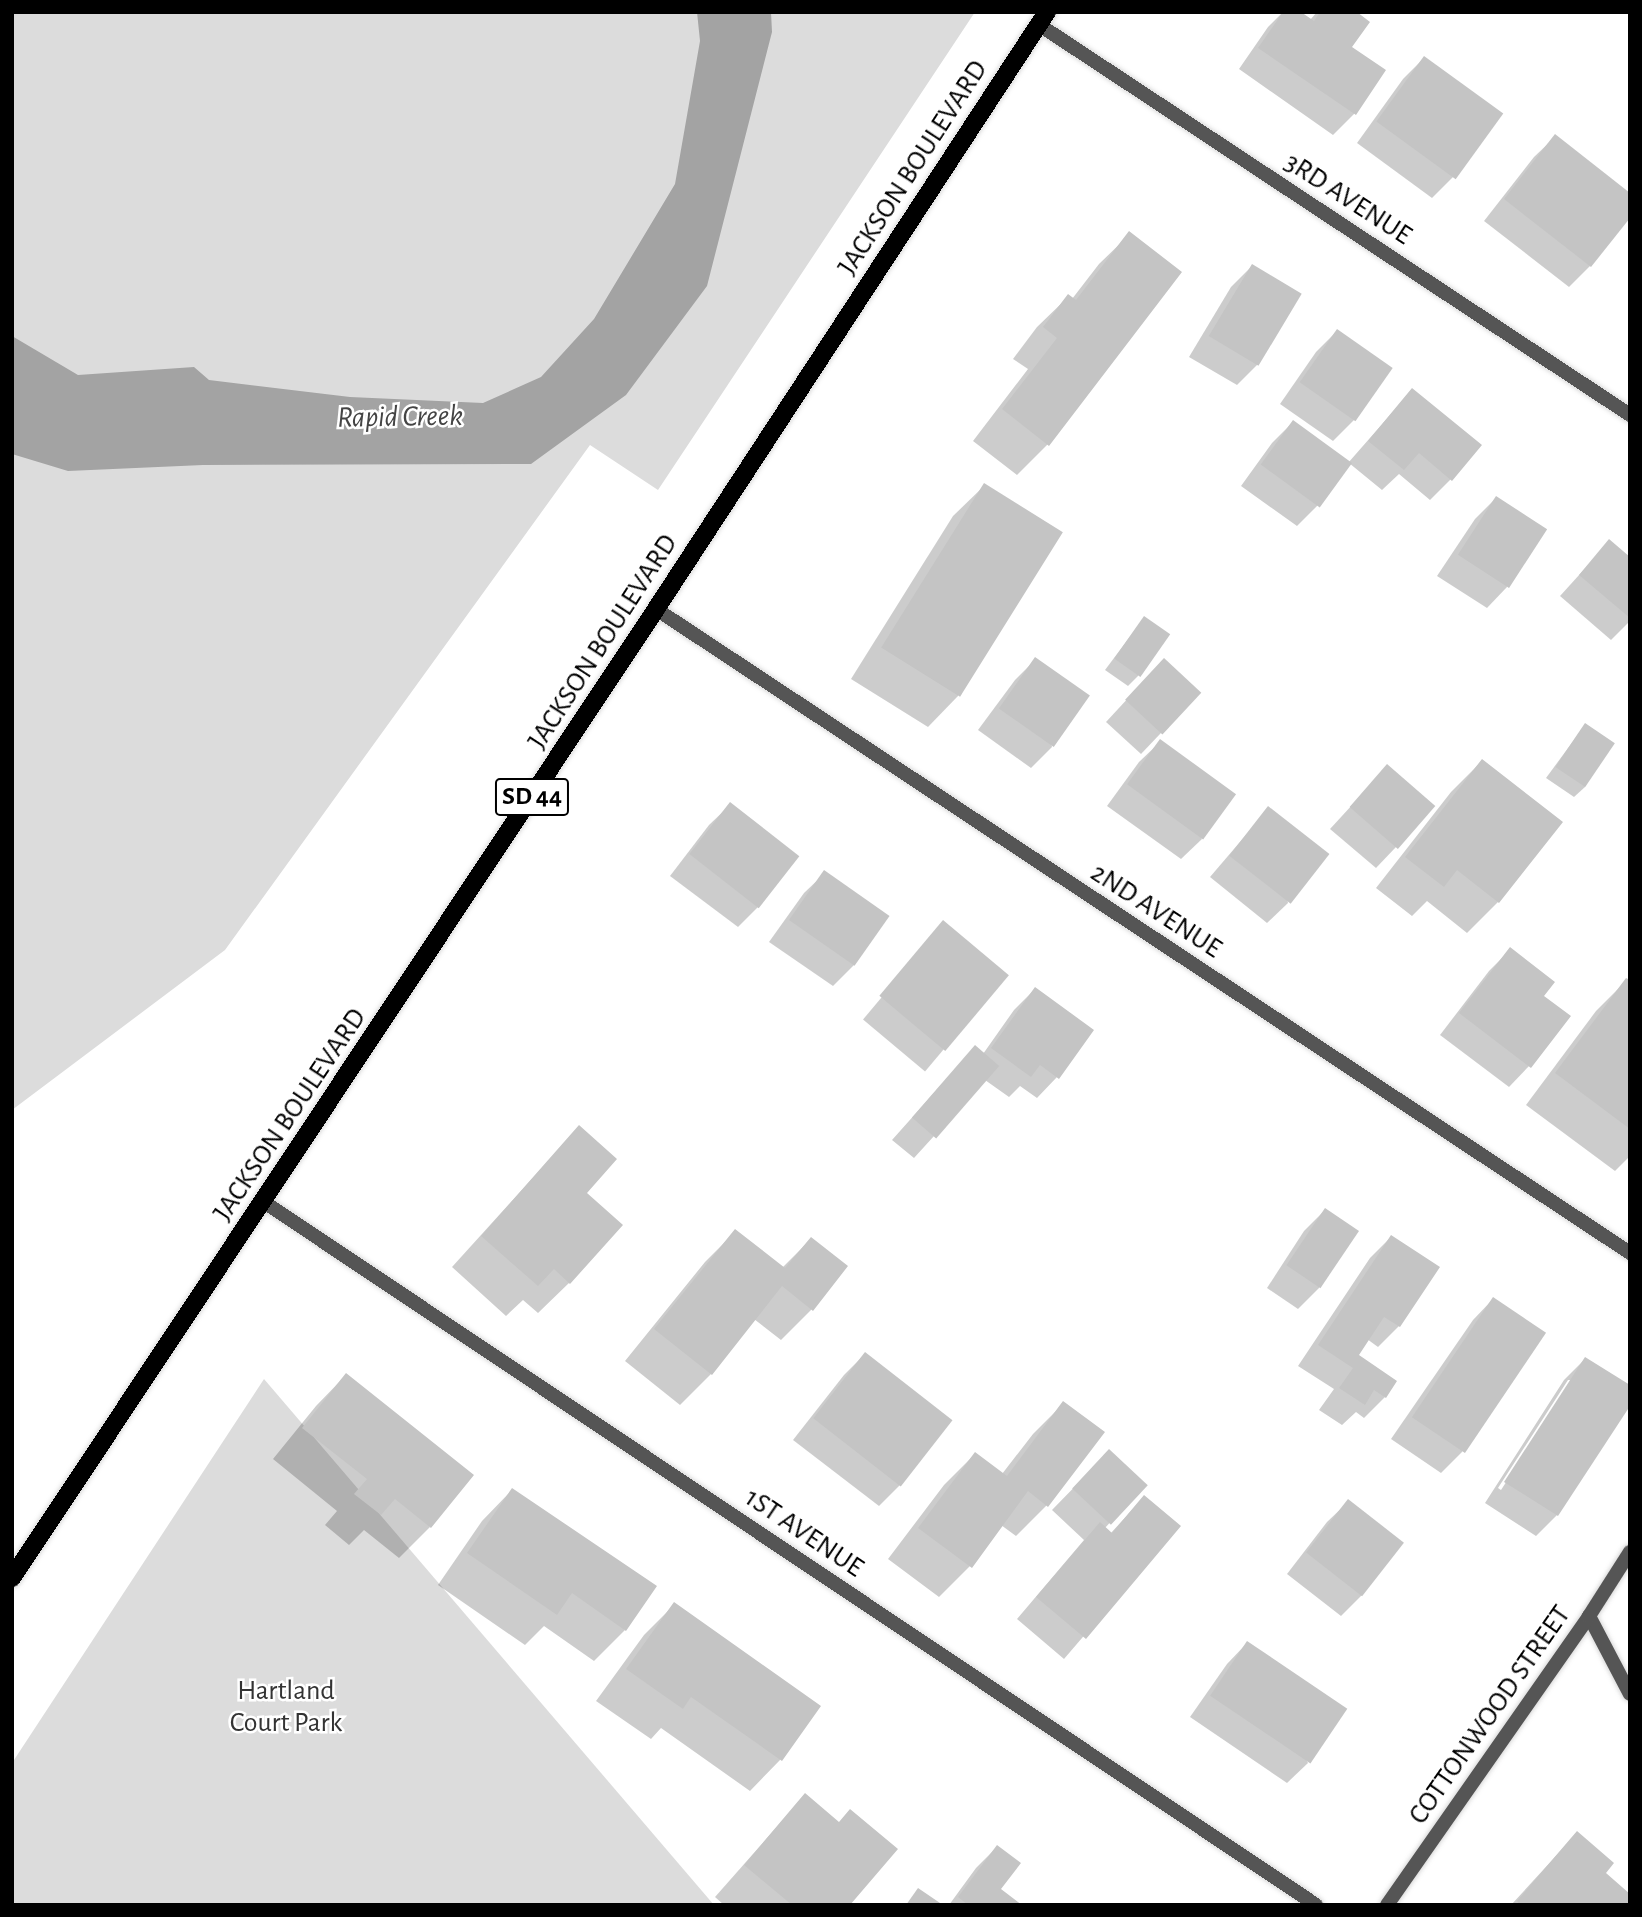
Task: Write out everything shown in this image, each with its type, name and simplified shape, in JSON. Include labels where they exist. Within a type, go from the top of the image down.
[{"type":"main road","name":"JACKSON BOULEVARD","points":[[12,1578],[656,609],[1043,18]]},
{"type":"street","name":"3RD AVENUE","points":[[1043,18],[1630,415]]},
{"type":"street","name":"2ND AVENUE","points":[[656,609],[1630,1254]]},
{"type":"street","name":"1ST AVENUE","points":[[264,1202],[1316,1905]]},
{"type":"street","name":"COTTONWOOD STREET","points":[[1387,1905],[1589,1616],[1630,1552]]},
{"type":"street","points":[[1589,1616],[1630,1695]]},
{"type":"green space","points":[[12,12],[975,12],[658,490],[590,445],[225,950],[12,1110]]},
{"type":"green space","name":"Hartland Court Park","points":[[264,1379],[714,1905],[12,1905],[12,1763]]},
{"type":"water","name":"Rapid Creek","points":[[697,12],[771,12],[772,32],[707,286],[626,395],[531,464],[203,465],[68,471],[12,454],[12,336],[78,375],[194,367],[209,380],[350,397],[483,403],[541,377],[594,319],[675,184],[700,41]]},
{"type":"building","points":[[1283,12],[1301,12],[1314,21],[1320,12],[1357,12],[1370,22],[1352,47],[1386,70],[1356,115],[1258,48]]},
{"type":"building","points":[[1424,56],[1503,114],[1456,179],[1376,122]]},
{"type":"building","points":[[1555,134],[1630,193],[1630,218],[1591,267],[1504,199]]},
{"type":"building","points":[[1129,231],[1182,272],[1049,446],[1002,409],[1057,338],[1043,327],[1068,294],[1076,300]]},
{"type":"building","points":[[1252,264],[1302,294],[1258,366],[1209,336]]},
{"type":"building","points":[[1337,329],[1393,368],[1355,421],[1300,382]]},
{"type":"building","points":[[1412,388],[1482,445],[1452,481],[1419,453],[1404,470],[1368,441]]},
{"type":"building","points":[[1293,420],[1352,463],[1320,507],[1261,464]]},
{"type":"building","points":[[984,483],[1063,532],[960,697],[881,648]]},
{"type":"building","points":[[1496,496],[1547,529],[1509,588],[1458,555]]},
{"type":"building","points":[[1609,539],[1630,557],[1630,618],[1579,575]]},
{"type":"building","points":[[1144,616],[1170,634],[1140,677],[1114,659]]},
{"type":"building","points":[[1035,657],[1090,695],[1054,747],[999,709]]},
{"type":"building","points":[[1164,658],[1201,693],[1162,734],[1125,700]]},
{"type":"building","points":[[1585,723],[1615,743],[1585,787],[1555,767]]},
{"type":"building","points":[[1160,739],[1236,794],[1203,840],[1127,784]]},
{"type":"building","points":[[1482,759],[1563,822],[1499,903],[1457,870],[1444,887],[1405,857]]},
{"type":"building","points":[[1387,764],[1435,806],[1398,849],[1350,807]]},
{"type":"building","points":[[730,802],[799,856],[759,908],[689,854]]},
{"type":"building","points":[[1268,806],[1329,854],[1291,904],[1229,856]]},
{"type":"building","points":[[824,870],[890,916],[855,966],[789,920]]},
{"type":"building","points":[[943,920],[1009,975],[945,1051],[879,996]]},
{"type":"building","points":[[1510,947],[1555,982],[1544,996],[1571,1016],[1531,1068],[1459,1013]]},
{"type":"building","points":[[1626,978],[1630,980],[1630,1129],[1555,1073]]},
{"type":"building","points":[[1035,987],[1094,1030],[1059,1079],[1040,1065],[1031,1077],[991,1048]]},
{"type":"building","points":[[975,1045],[999,1066],[936,1138],[912,1117]]},
{"type":"building","points":[[579,1125],[617,1159],[587,1193],[623,1225],[570,1284],[554,1269],[538,1286],[481,1236]]},
{"type":"building","points":[[1325,1208],[1359,1231],[1320,1288],[1286,1265]]},
{"type":"building","points":[[735,1229],[785,1268],[811,1237],[848,1266],[813,1311],[782,1286],[712,1375],[654,1329]]},
{"type":"building","points":[[1391,1235],[1440,1267],[1400,1327],[1384,1317],[1359,1355],[1397,1381],[1386,1398],[1374,1390],[1365,1405],[1339,1388],[1353,1368],[1318,1345]]},
{"type":"building","points":[[1493,1297],[1546,1333],[1465,1453],[1412,1417]]},
{"type":"building","points":[[865,1352],[952,1420],[901,1487],[813,1418]]},
{"type":"building","points":[[1585,1357],[1630,1385],[1630,1406],[1558,1516],[1504,1482]]},
{"type":"building","points":[[346,1373],[474,1475],[431,1528],[395,1499],[381,1515],[354,1494],[367,1479],[302,1428]]},
{"type":"building","points":[[1063,1401],[1105,1432],[1048,1507],[1028,1491],[972,1568],[918,1528],[975,1452],[1007,1476]]},
{"type":"building","points":[[1109,1449],[1148,1485],[1111,1525],[1072,1488]]},
{"type":"building","points":[[512,1488],[657,1586],[626,1631],[572,1593],[557,1615],[467,1553]]},
{"type":"building","points":[[1144,1495],[1181,1526],[1086,1639],[1036,1597],[1100,1522],[1112,1533]]},
{"type":"building","points":[[1348,1499],[1404,1543],[1362,1596],[1306,1553]]},
{"type":"building","points":[[674,1602],[821,1706],[782,1761],[691,1697],[683,1709],[626,1669]]},
{"type":"building","points":[[1247,1641],[1347,1709],[1310,1763],[1210,1696]]},
{"type":"building","points":[[805,1793],[839,1822],[850,1809],[898,1849],[850,1905],[792,1905],[744,1865]]},
{"type":"building","points":[[1577,1831],[1614,1863],[1606,1873],[1630,1894],[1630,1905],[1520,1905],[1517,1901]]},
{"type":"building","points":[[997,1845],[1021,1863],[1001,1889],[1022,1905],[968,1905],[958,1897]]},
{"type":"building","points":[[918,1888],[943,1905],[906,1905]]}]
